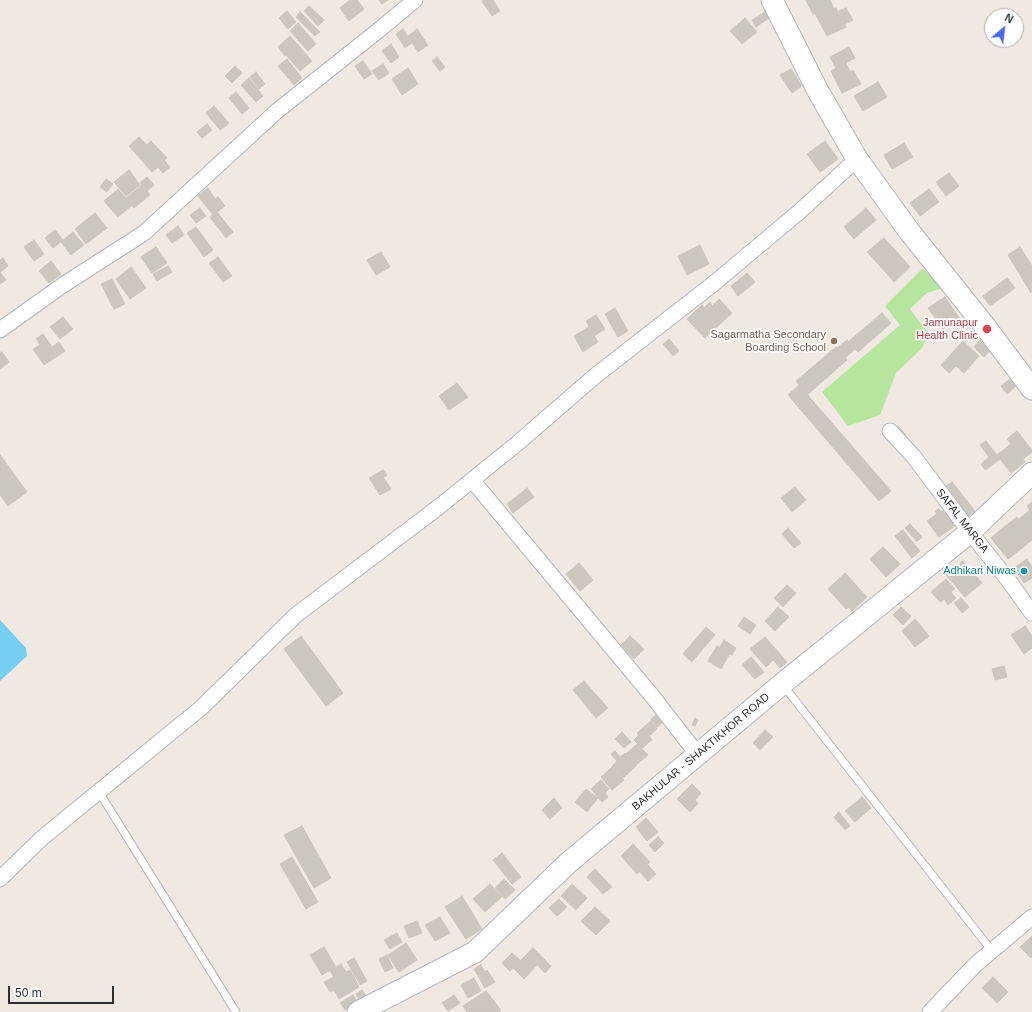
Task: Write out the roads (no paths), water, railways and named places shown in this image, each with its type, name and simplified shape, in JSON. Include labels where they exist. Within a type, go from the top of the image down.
[{"type":"street","points":[[0,330],[63,285],[144,233],[276,112],[415,0]]},
{"type":"street","points":[[772,0],[818,91],[857,159],[909,231],[984,325],[1032,389]]},
{"type":"street","points":[[0,879],[42,838],[201,708],[296,615],[440,506],[519,442],[595,376],[713,284],[798,212],[857,159]]},
{"type":"street","name":"SAFAL MARGA","points":[[890,431],[914,457],[970,532],[1009,580],[1032,613]]},
{"type":"street","name":"BAKHULAR - SHAKTIKHOR ROAD","points":[[358,1012],[475,952],[568,863],[782,684],[970,532],[1032,473]]},
{"type":"street","points":[[472,480],[653,697],[698,754]]},
{"type":"street","points":[[930,1012],[975,965],[1032,917]]},
{"type":"lane","points":[[782,684],[992,951]]},
{"type":"lane","points":[[99,792],[236,1012]]},
{"type":"water","points":[[0,620],[26,648],[27,656],[0,681]]},
{"type":"place","name":"Jamunapur Health Clinic","points":[[987,329]]},
{"type":"place","name":"Sagarmatha Secondary Boarding School","points":[[834,341]]},
{"type":"place","name":"Adhikari Niwas","points":[[1024,571]]}]
